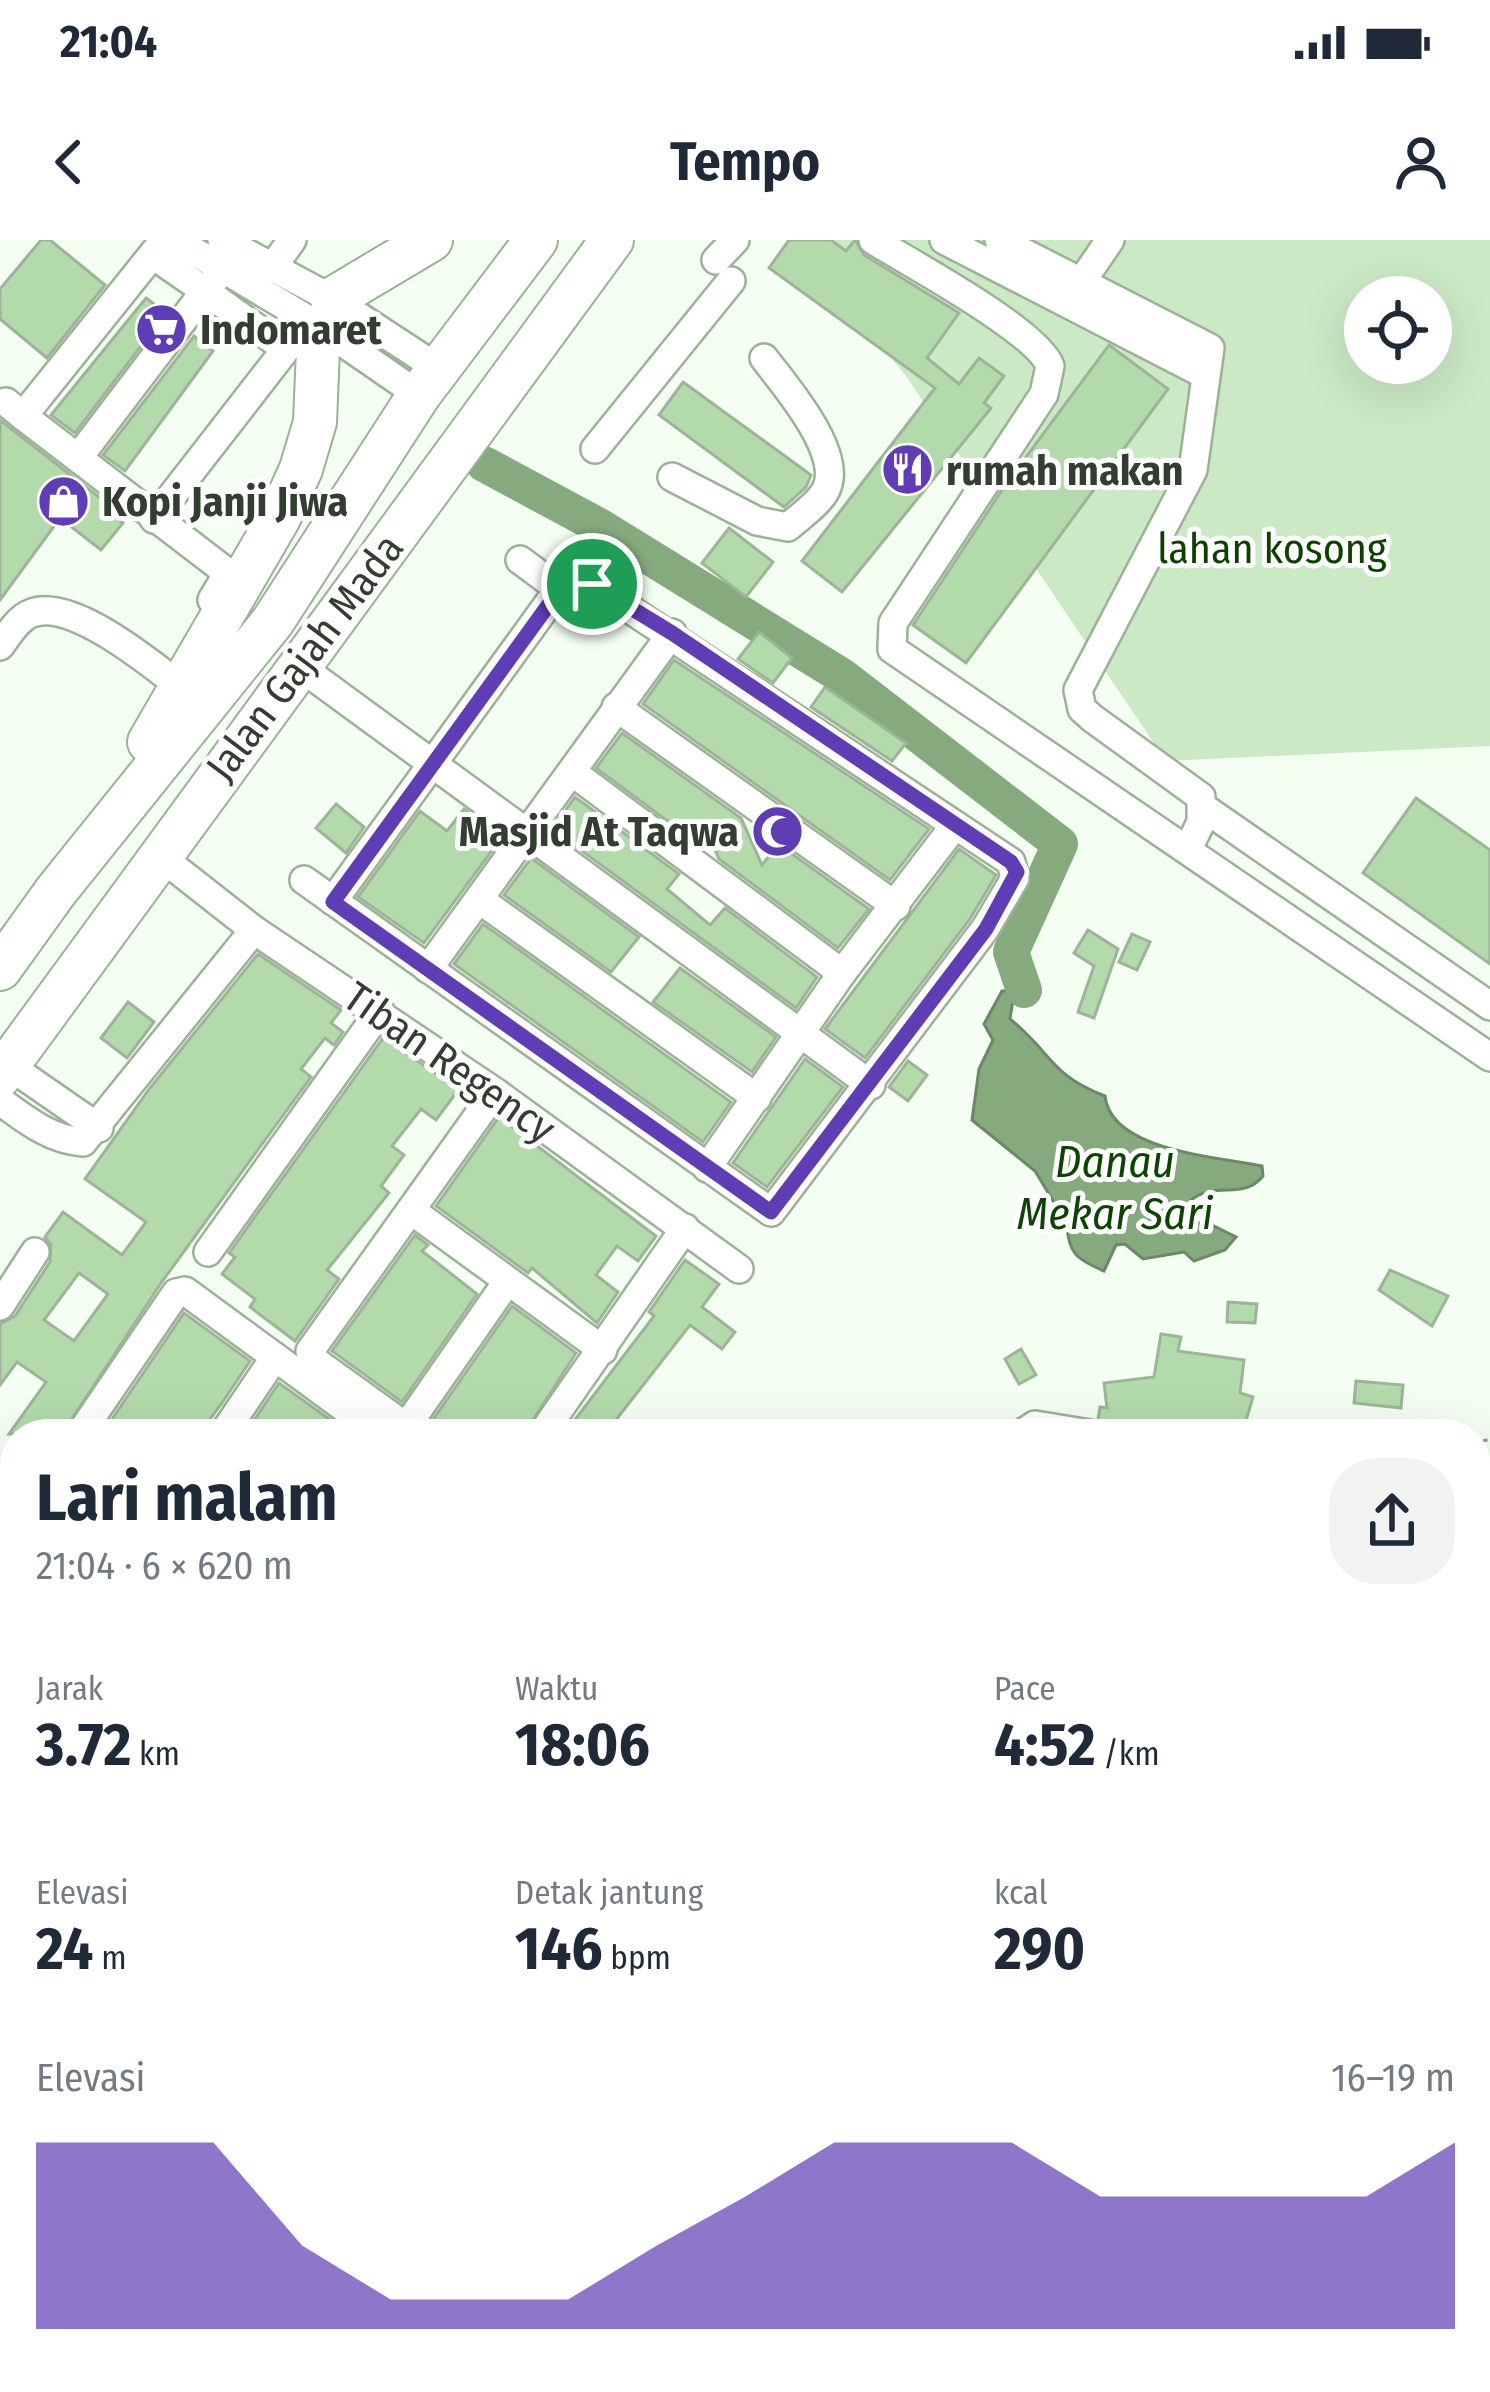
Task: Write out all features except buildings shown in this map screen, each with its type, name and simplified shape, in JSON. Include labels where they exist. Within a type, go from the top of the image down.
[{"type":"highway","points":[[184,690],[302,470],[315,422],[326,312],[431,240]]},
{"type":"highway","name":"Jalan Gajah Mada","points":[[4,956],[56,891],[184,690],[274,621],[429,382],[536,240]]},
{"type":"highway","name":"Jalan Gajah Mada","points":[[2,1081],[612,240]]},
{"type":"highway","points":[[429,382],[478,423]]},
{"type":"street","points":[[222,240],[272,268],[326,312],[429,382]]},
{"type":"street","points":[[272,268],[292,240]]},
{"type":"street","points":[[873,240],[1007,324],[1038,347],[1050,366],[1044,394],[893,623],[892,650],[1490,1057]]},
{"type":"street","points":[[944,240],[1207,361]]},
{"type":"street","points":[[998,240],[1082,281],[1207,361]]},
{"type":"street","points":[[1082,281],[1110,240]]},
{"type":"street","points":[[0,646],[27,614],[56,609],[86,620],[184,690],[228,572],[154,519],[15,409],[164,245],[214,280],[286,349],[154,519]]},
{"type":"street","points":[[595,449],[728,260]]},
{"type":"street","points":[[214,280],[326,312]]},
{"type":"street","points":[[78,458],[214,280]]},
{"type":"street","points":[[672,477],[757,520],[788,527],[824,493],[831,474],[828,454],[764,358]]},
{"type":"street","points":[[1207,361],[1193,470],[1078,690],[1082,709],[1190,785],[1204,808],[1490,1006]]},
{"type":"street","points":[[520,560],[560,589]]},
{"type":"street","points":[[304,880],[333,902],[707,1168],[758,1207],[776,1210],[986,929],[1016,878],[1011,862],[672,633],[576,580],[560,589],[333,902]]},
{"type":"street","points":[[428,969],[672,633]]},
{"type":"street","points":[[299,666],[871,1085]]},
{"type":"street","points":[[616,707],[896,905]]},
{"type":"street","points":[[572,772],[842,973]]},
{"type":"street","points":[[1188,849],[1204,808]]},
{"type":"street","points":[[707,1168],[842,973],[955,825]]},
{"type":"street","name":"Tiban Regency","points":[[161,857],[254,930],[380,1011],[739,1269]]},
{"type":"street","points":[[480,900],[757,1098]]},
{"type":"street","points":[[2,1081],[99,1128],[254,930]]},
{"type":"street","points":[[208,1252],[380,1011]]},
{"type":"street","points":[[385,1419],[313,1359],[310,1351],[495,1092]]},
{"type":"street","points":[[412,1211],[603,1350]]},
{"type":"street","points":[[553,1419],[685,1228]]},
{"type":"street","points":[[0,1306],[35,1252]]},
{"type":"street","points":[[410,1419],[507,1282]]},
{"type":"street","points":[[90,1419],[176,1293],[184,1291],[275,1357],[379,1419]]},
{"type":"street","points":[[233,1419],[275,1357]]},
{"type":"green space","name":"lahan kosong","points":[[795,240],[1490,240],[1490,746],[1166,761],[906,376]]},
{"type":"water","name":"Danau Mekar Sari","points":[[1024,990],[1013,1000],[1010,1019],[1062,1072],[1105,1096],[1112,1115],[1126,1129],[1170,1149],[1262,1166],[1263,1176],[1247,1187],[1210,1191],[1191,1200],[1197,1214],[1191,1223],[1208,1223],[1236,1237],[1225,1250],[1194,1261],[1184,1252],[1143,1259],[1125,1244],[1116,1245],[1104,1271],[1075,1254],[1067,1224],[1035,1171],[972,1120],[979,1069],[993,1040],[984,1024],[1002,991]]},
{"type":"waterway","points":[[484,464],[601,527],[842,676],[1060,844],[1011,952],[1024,990]]},
{"type":"place","name":"Indomaret","points":[[161,329]]},
{"type":"place","name":"rumah makan","points":[[907,470]]},
{"type":"place","name":"Kopi Janji Jiwa","points":[[63,501]]},
{"type":"place","name":"Masjid At Taqwa","points":[[778,831]]},
{"type":"route","points":[[576,580],[592,584],[1011,862],[1017,872],[986,929],[786,1199],[771,1212],[333,902],[560,589],[576,580]]}]
